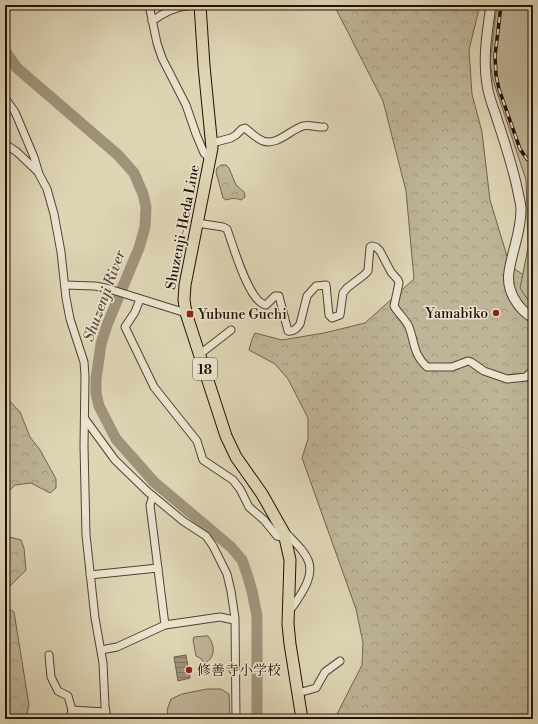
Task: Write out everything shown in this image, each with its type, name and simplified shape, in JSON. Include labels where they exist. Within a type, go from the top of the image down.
[{"type":"main road","name":"Shuzenji-Heda Line","points":[[203,5],[204,66],[212,143],[211,157],[183,293],[186,313],[226,436],[236,457],[262,494],[285,534],[290,560],[288,611],[290,644],[302,719]]},
{"type":"street","points":[[149,5],[162,58],[190,115],[204,152],[206,155],[211,157]]},
{"type":"street","points":[[152,21],[165,12],[185,6],[203,5]]},
{"type":"street","points":[[491,5],[486,42],[485,70],[488,91],[514,174],[521,209],[518,236],[509,272],[509,284],[519,307],[533,318]]},
{"type":"street","points":[[7,101],[22,126],[39,174],[47,189],[54,214],[61,252],[70,319],[84,362],[86,535],[95,618],[104,676],[106,716],[72,710]]},
{"type":"street","points":[[212,143],[234,136],[243,128],[261,140],[268,142],[276,141],[301,127],[311,125],[324,127]]},
{"type":"street","points":[[5,144],[17,152],[39,174]]},
{"type":"street","points":[[197,223],[227,229],[245,279],[252,292],[257,300],[264,305],[270,302],[275,296],[279,296],[288,331],[295,330],[300,324],[307,296],[316,286],[326,285],[329,316],[332,318],[340,315],[343,293],[368,271],[370,247],[372,246],[376,247],[380,251],[391,272],[398,280],[399,283],[394,306],[408,326],[413,346],[418,357],[427,367],[452,367],[468,361],[472,362],[484,371],[507,379],[526,377],[533,370]]},
{"type":"street","points":[[65,284],[106,288],[186,313]]},
{"type":"street","points":[[136,298],[134,312],[125,327],[154,387],[197,441],[204,460],[233,480],[240,489],[249,507],[264,520],[277,536],[285,534],[309,561],[311,569],[310,577],[292,609],[288,611]]},
{"type":"street","points":[[200,354],[231,330]]},
{"type":"street","points":[[84,419],[115,460],[153,496],[206,536],[213,546],[227,574],[231,591],[234,620],[236,719]]},
{"type":"street","points":[[153,496],[150,505],[165,625]]},
{"type":"street","points":[[90,575],[158,568]]},
{"type":"street","points":[[101,650],[117,646],[165,625],[220,617],[234,620]]},
{"type":"street","points":[[49,655],[51,677],[58,691],[68,696],[72,710],[70,719]]},
{"type":"street","points":[[298,693],[316,688],[325,672],[340,661]]},
{"type":"green space","points":[[334,5],[480,5],[469,50],[472,94],[482,132],[490,200],[510,266],[533,281],[533,719],[337,719],[337,714],[362,665],[363,643],[356,609],[302,458],[308,439],[308,418],[288,379],[275,364],[249,350],[255,333],[282,340],[324,333],[365,323],[414,279],[406,191],[383,101]]},
{"type":"green space","points":[[497,5],[533,5],[533,303],[528,300],[520,288],[528,248],[526,180],[493,80],[490,62]]},
{"type":"green space","points":[[221,165],[226,165],[229,168],[236,185],[244,192],[245,197],[241,200],[234,198],[226,200],[223,198],[216,172],[217,168]]},
{"type":"green space","points":[[5,396],[20,412],[30,437],[40,450],[56,479],[56,488],[50,493],[31,483],[15,485],[5,495]]},
{"type":"green space","points":[[5,536],[21,540],[24,548],[26,570],[11,585],[5,588]]},
{"type":"green space","points":[[5,606],[14,612],[29,705],[26,719],[5,719]]},
{"type":"green space","points":[[208,636],[212,643],[213,654],[205,663],[196,656],[193,640],[194,637]]},
{"type":"green space","points":[[207,689],[221,689],[229,694],[230,719],[169,719],[167,710],[171,699],[182,694]]},
{"type":"shaded area","points":[[186,655],[190,678],[178,681],[174,657]]},
{"type":"waterway","name":"Shuzenji River","points":[[5,51],[17,68],[118,155],[134,173],[143,194],[146,207],[145,227],[139,248],[107,325],[101,344],[96,379],[96,393],[99,406],[116,439],[154,482],[231,547],[242,560],[252,591],[257,616],[257,719]]},
{"type":"railway","points":[[501,5],[495,56],[496,75],[499,89],[520,149],[527,159],[533,163]]},
{"type":"place","name":"Yamabiko","points":[[496,313]]},
{"type":"place","name":"Yubune Guchi","points":[[190,314]]},
{"type":"place","name":"修善寺小学校","points":[[189,670]]}]
